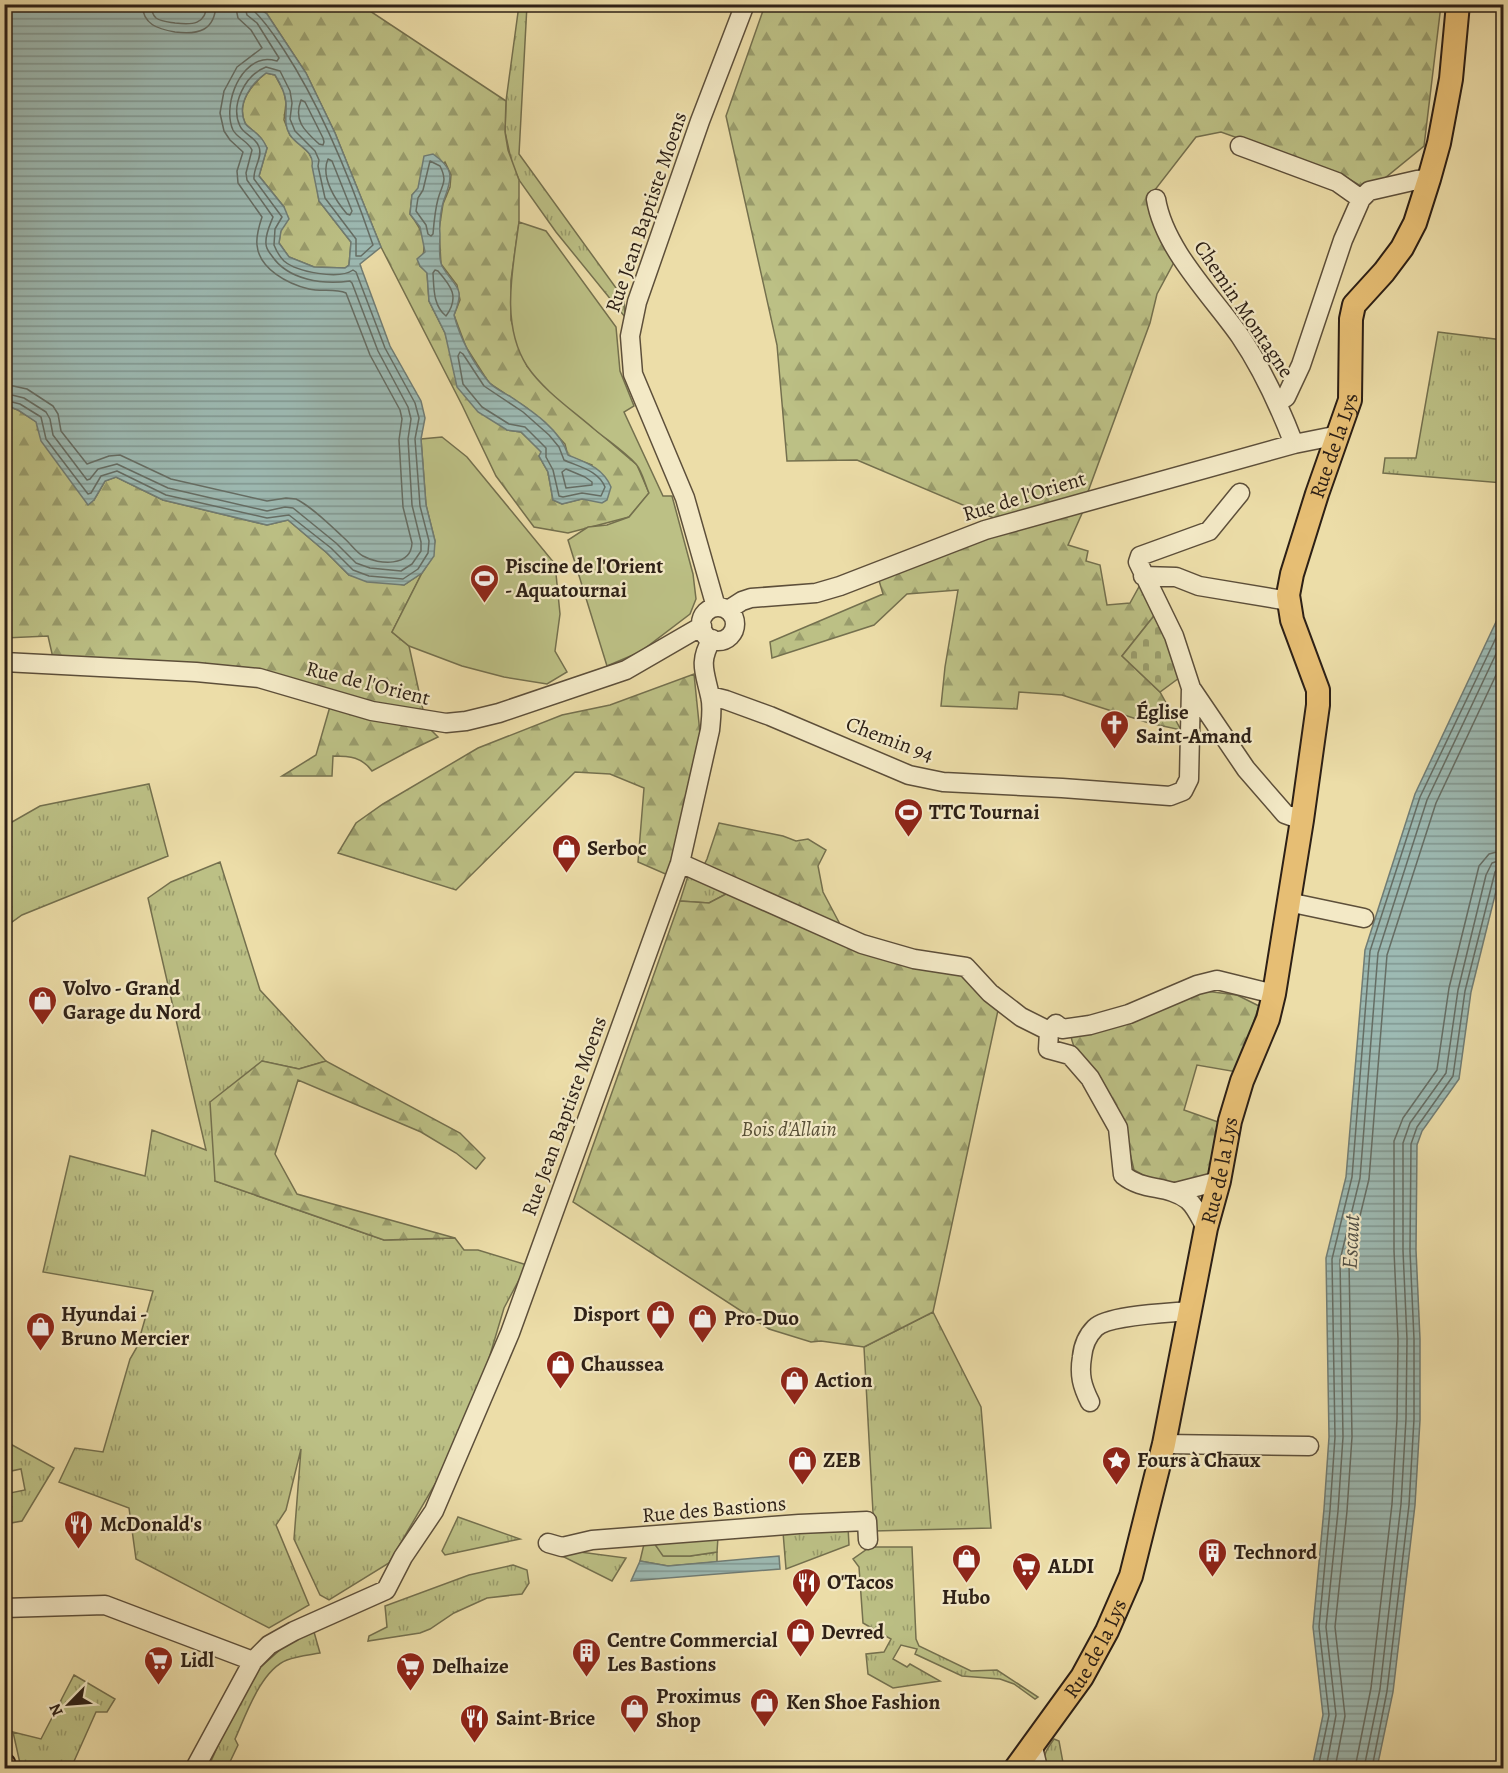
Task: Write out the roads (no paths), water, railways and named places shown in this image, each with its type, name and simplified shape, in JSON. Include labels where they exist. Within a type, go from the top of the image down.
[{"type":"main road","name":"Rue de la Lys","points":[[1016,1768],[1082,1677],[1114,1616],[1131,1576],[1164,1444],[1206,1228],[1219,1181],[1230,1121],[1242,1081],[1268,1019],[1274,994],[1302,820],[1318,705],[1318,690],[1292,620],[1288,595],[1292,574],[1350,399],[1351,319],[1354,305],[1402,249],[1415,223],[1429,180],[1439,143],[1451,79],[1458,4]]},
{"type":"street","name":"Rue Jean Baptiste Moens","points":[[722,609],[685,498],[633,374],[630,336],[637,302],[700,121],[745,4]]},
{"type":"street","points":[[1240,146],[1337,182],[1361,199]]},
{"type":"street","points":[[1278,402],[1286,397],[1301,365],[1343,240],[1361,199],[1369,191],[1417,180],[1429,180]]},
{"type":"street","name":"Chemin Montagne","points":[[1156,199],[1158,213],[1190,272],[1239,335],[1261,369],[1278,402],[1294,444]]},
{"type":"street","name":"Rue de l'Orient","points":[[722,609],[751,598],[816,593],[994,527],[1294,444],[1339,435]]},
{"type":"street","points":[[1240,493],[1209,531],[1140,556],[1138,562],[1174,636],[1191,688],[1246,769],[1285,814],[1302,820]]},
{"type":"street","points":[[1143,576],[1176,577],[1199,586],[1289,601]]},
{"type":"street","points":[[722,609],[733,617],[734,630],[725,639],[707,632],[704,616],[706,612],[722,609]]},
{"type":"street","name":"Rue Jean Baptiste Moens","points":[[253,1661],[269,1645],[386,1590],[403,1557],[434,1511],[510,1333],[680,863],[710,730],[712,709],[703,661],[707,632]]},
{"type":"street","name":"Rue de l'Orient","points":[[4,662],[196,672],[259,678],[372,711],[422,721],[446,723],[499,713],[626,670],[707,632]]},
{"type":"street","name":"Chemin 94","points":[[710,696],[770,716],[909,775],[943,782],[1170,796],[1183,791],[1189,779],[1191,688]]},
{"type":"street","points":[[680,863],[862,944],[914,959],[966,967],[990,993],[1021,1017],[1049,1031]]},
{"type":"street","points":[[1288,902],[1364,918]]},
{"type":"street","points":[[1206,1228],[1190,1202],[1176,1192],[1134,1183],[1123,1175],[1118,1128],[1090,1078],[1070,1055],[1048,1049],[1049,1031],[1056,1024],[1062,1029],[1090,1025],[1129,1014],[1217,980],[1274,994]]},
{"type":"street","points":[[1176,1192],[1219,1181]]},
{"type":"street","points":[[1090,1402],[1081,1383],[1081,1366],[1084,1343],[1095,1328],[1104,1322],[1124,1318],[1190,1311]]},
{"type":"street","points":[[1164,1444],[1309,1446]]},
{"type":"street","name":"Rue des Bastions","points":[[548,1543],[562,1547],[592,1540],[867,1521],[868,1540]]},
{"type":"street","points":[[4,1608],[105,1605],[253,1661],[195,1768]]},
{"type":"street","points":[[1032,1743],[1038,1768]]},
{"type":"water","points":[[5,5],[147,5],[191,11],[194,5],[254,5],[267,14],[306,73],[335,133],[381,247],[360,264],[390,346],[421,401],[425,418],[421,439],[426,505],[435,541],[434,556],[422,573],[404,585],[367,582],[349,575],[288,520],[267,525],[163,500],[116,477],[105,481],[94,500],[88,505],[41,441],[36,422],[18,410],[5,405]],"holes":[[[266,73],[275,75],[285,98],[288,131],[311,156],[319,201],[351,242],[349,265],[345,268],[314,267],[289,257],[279,243],[281,231],[289,219],[284,207],[259,176],[267,148],[262,139],[245,123],[243,116],[244,101],[251,88]]]},
{"type":"water","points":[[433,154],[448,168],[450,173],[441,215],[440,255],[442,266],[459,292],[454,315],[463,341],[477,366],[495,388],[528,408],[545,422],[559,437],[568,455],[594,467],[604,475],[611,487],[607,500],[602,503],[582,499],[562,504],[553,500],[548,472],[539,456],[541,452],[521,432],[507,430],[478,412],[457,387],[445,333],[429,301],[427,273],[417,259],[425,252],[420,227],[410,214],[412,195],[418,188],[424,156]]},
{"type":"water","name":"Escaut","points":[[1503,607],[1503,863],[1471,992],[1459,1079],[1422,1131],[1417,1145],[1416,1250],[1420,1339],[1420,1420],[1415,1505],[1393,1692],[1377,1768],[1312,1768],[1323,1715],[1313,1627],[1329,1437],[1326,1258],[1346,1177],[1365,950],[1415,794]]},
{"type":"water","points":[[779,1556],[780,1569],[631,1581],[640,1561],[668,1566]]},
{"type":"place","name":"Piscine de l'Orient - Aquatournai","points":[[484,604]]},
{"type":"place","name":"Église Saint-Amand","points":[[1115,750]]},
{"type":"place","name":"TTC Tournai","points":[[908,838]]},
{"type":"place","name":"Serboc","points":[[566,874]]},
{"type":"place","name":"Volvo - Grand Garage du Nord","points":[[42,1026]]},
{"type":"place","name":"Disport","points":[[661,1340]]},
{"type":"place","name":"Pro-Duo","points":[[703,1344]]},
{"type":"place","name":"Hyundai - Bruno Mercier","points":[[40,1352]]},
{"type":"place","name":"Chaussea","points":[[560,1390]]},
{"type":"place","name":"Action","points":[[794,1406]]},
{"type":"place","name":"ZEB","points":[[802,1486]]},
{"type":"place","name":"Fours à Chaux","points":[[1116,1486]]},
{"type":"place","name":"McDonald's","points":[[79,1550]]},
{"type":"place","name":"Technord","points":[[1213,1578]]},
{"type":"place","name":"Hubo","points":[[966,1584]]},
{"type":"place","name":"ALDI","points":[[1027,1592]]},
{"type":"place","name":"O'Tacos","points":[[806,1608]]},
{"type":"place","name":"Devred","points":[[800,1658]]},
{"type":"place","name":"Centre Commercial Les Bastions","points":[[586,1678]]},
{"type":"place","name":"Lidl","points":[[159,1686]]},
{"type":"place","name":"Delhaize","points":[[411,1692]]},
{"type":"place","name":"Ken Shoe Fashion","points":[[765,1728]]},
{"type":"place","name":"Proximus Shop","points":[[635,1734]]},
{"type":"place","name":"Saint-Brice","points":[[475,1744]]},
{"type":"park label","name":"Bois d'Allain","points":[[789,1129]]}]
